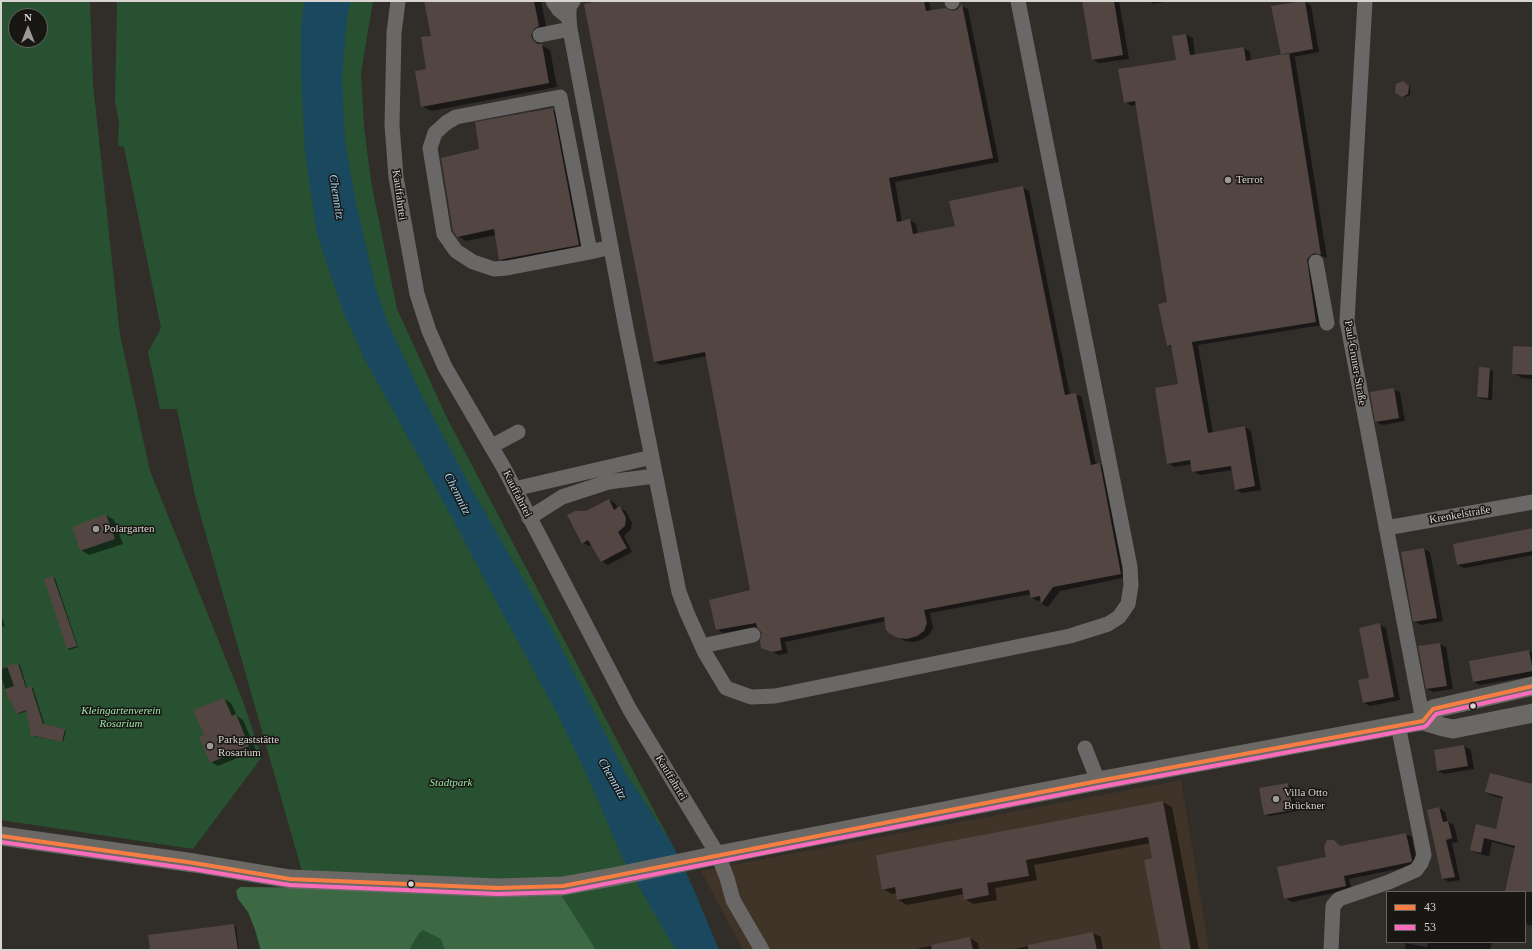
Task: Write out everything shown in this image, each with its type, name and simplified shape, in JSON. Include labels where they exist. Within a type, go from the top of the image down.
[{"type":"main road","points":[[1423,720],[1433,709],[1533,686]]},
{"type":"main road","points":[[1,836],[194,863],[290,879],[498,888],[563,886],[1098,781],[1423,720],[1443,727],[1453,728],[1533,713]]},
{"type":"street","name":"Kauffahrtei","points":[[398,1],[394,33],[392,125],[396,177],[417,294],[429,331],[445,367],[492,446],[630,710],[718,855],[727,878],[733,900],[762,950]]},
{"type":"street","points":[[553,1],[569,24]]},
{"type":"street","points":[[573,1],[569,6],[569,24],[655,476],[679,592],[686,613],[702,646],[726,688],[751,698],[775,696],[1070,636],[1108,624],[1119,617],[1128,604],[1131,585],[1130,567],[1018,1]]},
{"type":"street","name":"Paul-Gruner-Straße","points":[[1365,1],[1347,321],[1423,720]]},
{"type":"street","points":[[540,35],[569,24]]},
{"type":"street","points":[[590,252],[560,96],[456,117],[446,123],[435,133],[430,148],[444,234],[456,251],[473,262],[494,269],[507,268],[590,252],[611,247]]},
{"type":"street","points":[[574,170],[596,166]]},
{"type":"street","points":[[1316,262],[1327,324]]},
{"type":"street","points":[[492,446],[518,432]]},
{"type":"street","points":[[514,488],[652,457]]},
{"type":"street","points":[[529,518],[562,497],[568,495],[608,482],[655,476]]},
{"type":"street","name":"Krenkelstraße","points":[[1386,528],[1533,502]]},
{"type":"street","points":[[702,646],[753,635]]},
{"type":"street","points":[[1331,950],[1333,906],[1339,899],[1389,882],[1416,870],[1424,855],[1398,725]]},
{"type":"street","points":[[1085,748],[1098,781]]},
{"type":"shaded area","points":[[1181,780],[1209,950],[743,950],[701,871]]},
{"type":"green space","name":"Kleingartenverein Rosarium","points":[[1,1],[90,1],[93,84],[120,335],[150,471],[242,699],[262,757],[193,849],[1,820]]},
{"type":"green space","name":"Stadtpark","points":[[117,1],[373,1],[361,73],[364,126],[371,182],[397,309],[447,418],[675,850],[690,950],[260,950],[244,888],[307,889],[195,496],[177,409],[160,409],[148,352],[161,328],[124,147],[118,145],[119,122],[115,102]]},
{"type":"green space","points":[[240,887],[558,890],[596,950],[445,950],[441,939],[423,930],[419,933],[409,950],[261,950],[248,912],[238,899],[236,891]]},
{"type":"water","name":"Chemnitz","points":[[304,1],[351,1],[347,18],[342,79],[345,142],[356,203],[376,290],[388,323],[422,396],[469,484],[549,624],[625,772],[672,844],[692,885],[719,950],[676,950],[650,906],[623,859],[588,777],[556,711],[364,358],[343,311],[317,234],[305,152],[301,76],[301,28]]},
{"type":"building","points":[[424,1],[534,1],[539,26],[534,29],[531,36],[538,44],[542,44],[549,83],[421,107],[415,71],[426,69],[421,37],[431,36]]},
{"type":"building","points":[[599,1],[924,1],[926,11],[945,8],[952,11],[957,10],[962,4],[993,158],[889,178],[897,222],[910,219],[913,234],[955,226],[949,201],[1023,186],[1065,395],[1076,393],[1091,465],[1100,463],[1121,574],[1053,587],[1041,604],[1040,596],[1031,598],[1029,590],[924,610],[927,623],[924,631],[917,636],[907,639],[898,638],[890,634],[886,630],[884,617],[780,638],[782,650],[772,652],[761,648],[760,641],[762,633],[757,627],[756,623],[716,630],[709,600],[750,590],[705,352],[654,362],[584,4]]},
{"type":"building","points":[[1082,1],[1114,1],[1123,55],[1092,60]]},
{"type":"building","points":[[1305,1],[1313,49],[1281,55],[1271,6]]},
{"type":"building","name":"Terrot","points":[[1186,34],[1190,55],[1244,47],[1246,61],[1289,53],[1321,255],[1314,253],[1307,259],[1316,322],[1192,342],[1208,433],[1245,426],[1255,486],[1235,490],[1231,466],[1192,472],[1190,460],[1167,464],[1155,388],[1178,384],[1171,345],[1167,346],[1158,304],[1167,302],[1135,101],[1124,103],[1118,69],[1176,60],[1172,36]]},
{"type":"building","points":[[1403,81],[1409,86],[1408,94],[1402,97],[1395,93],[1396,84]]},
{"type":"building","points":[[553,108],[579,245],[499,260],[494,229],[457,237],[453,231],[441,158],[479,149],[475,122]]},
{"type":"building","points":[[1513,346],[1533,347],[1533,375],[1512,374]]},
{"type":"building","points":[[1479,367],[1490,368],[1488,398],[1477,397]]},
{"type":"building","points":[[1394,388],[1399,418],[1375,422],[1370,392]]},
{"type":"building","points":[[609,499],[614,510],[620,506],[626,518],[625,526],[618,532],[627,548],[601,562],[588,540],[582,544],[567,515],[575,511],[586,511]]},
{"type":"building","points":[[106,514],[115,539],[80,551],[72,527]]},
{"type":"building","points":[[1533,528],[1533,551],[1457,565],[1453,544]]},
{"type":"building","points":[[1424,548],[1437,618],[1413,622],[1401,552]]},
{"type":"building","points":[[53,576],[77,646],[67,649],[44,579]]},
{"type":"building","points":[[1380,623],[1394,697],[1363,703],[1358,680],[1369,678],[1359,628]]},
{"type":"building","points":[[1440,643],[1447,686],[1426,689],[1418,646]]},
{"type":"building","points":[[1529,650],[1533,671],[1473,682],[1469,661]]},
{"type":"building","points":[[18,663],[26,688],[31,686],[43,724],[65,729],[62,742],[30,735],[26,710],[16,714],[5,689],[14,686],[7,666]]},
{"type":"building","points":[[224,698],[232,716],[236,714],[249,746],[210,763],[199,737],[204,735],[193,710]]},
{"type":"building","points":[[1464,745],[1468,766],[1437,771],[1434,750]]},
{"type":"building","points":[[1490,773],[1533,784],[1533,892],[1505,891],[1515,846],[1484,838],[1481,853],[1470,850],[1476,824],[1496,829],[1503,797],[1485,792]]},
{"type":"building","name":"Villa Otto Brückner","points":[[1288,783],[1293,810],[1264,815],[1259,788]]},
{"type":"building","points":[[1163,801],[1191,950],[1161,950],[1144,860],[1152,858],[1148,837],[1026,860],[1029,876],[987,883],[989,895],[964,900],[962,888],[897,900],[895,887],[882,890],[876,855]]},
{"type":"building","points":[[1439,807],[1443,822],[1448,821],[1452,838],[1446,840],[1455,877],[1442,879],[1427,810]]},
{"type":"building","points":[[1406,833],[1412,860],[1411,862],[1344,876],[1346,886],[1284,899],[1277,867],[1326,857],[1324,846],[1327,840],[1334,840],[1340,846]]},
{"type":"building","points":[[234,924],[238,950],[150,950],[148,935]]},
{"type":"building","points":[[1093,932],[1097,950],[1028,950],[1028,945]]},
{"type":"building","points":[[970,937],[973,950],[932,950],[931,945]]},
{"type":"transit line","name":"43","points":[[1,836],[194,863],[290,879],[498,888],[563,886],[1098,781],[1423,721],[1433,709],[1533,686]]},
{"type":"transit line","name":"53","points":[[1,842],[193,869],[290,885],[498,894],[564,892],[1099,787],[1424,727],[1436,714],[1533,692]]},
{"type":"place","name":"Terrot","points":[[1228,180]]},
{"type":"place","name":"Polargarten","points":[[96,529]]},
{"type":"place","name":"Parkgaststätte Rosarium","points":[[210,746]]},
{"type":"place","name":"Villa Otto Brückner","points":[[1276,799]]}]
